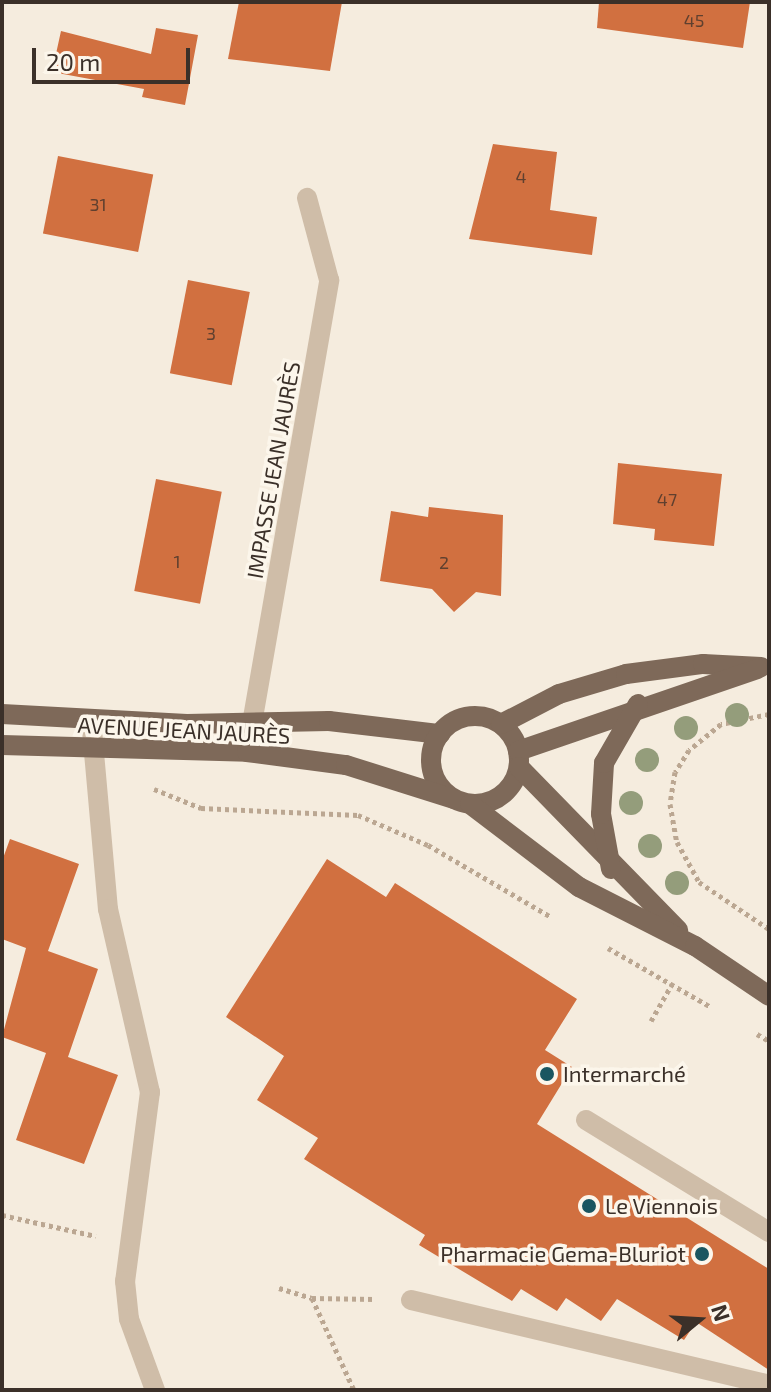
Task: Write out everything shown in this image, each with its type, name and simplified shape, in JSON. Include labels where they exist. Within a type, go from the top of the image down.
[{"type":"main road","points":[[765,667],[703,664],[626,674],[559,694],[501,724],[468,716],[440,734],[432,769],[462,801],[579,887],[695,946],[769,996]]},
{"type":"main road","points":[[462,801],[492,801],[519,759],[638,704],[710,689],[765,667]]},
{"type":"main road","points":[[611,869],[601,814],[604,763],[638,704]]},
{"type":"main road","name":"AVENUE JEAN JAURÈS","points":[[2,714],[91,719],[254,721],[440,734]]},
{"type":"main road","points":[[501,724],[519,759],[611,869],[695,946]]},
{"type":"main road","name":"AVENUE JEAN JAURÈS","points":[[2,745],[247,752],[346,765],[462,801]]},
{"type":"street","name":"IMPASSE JEAN JAURÈS","points":[[247,752],[329,280],[307,198]]},
{"type":"street","points":[[91,719],[108,909],[150,1092],[135,1247],[125,1281],[129,1319],[155,1390]]},
{"type":"street","points":[[586,1120],[769,1232]]},
{"type":"street","points":[[411,1300],[765,1386]]},
{"type":"path","points":[[769,714],[721,724],[689,750],[675,772],[670,804],[677,842],[699,882],[769,929]]},
{"type":"path","points":[[93,749],[143,784],[201,808],[358,815],[428,845],[565,925]]},
{"type":"path","points":[[592,939],[721,1012]]},
{"type":"path","points":[[651,1021],[672,984]]},
{"type":"path","points":[[745,1027],[769,1041]]},
{"type":"path","points":[[2,1215],[135,1247]]},
{"type":"path","points":[[279,1288],[312,1298],[411,1300]]},
{"type":"path","points":[[312,1298],[354,1390]]},
{"type":"building","points":[[239,2],[342,2],[330,71],[228,59]]},
{"type":"building","points":[[599,2],[750,2],[743,48],[597,28]]},
{"type":"building","points":[[156,28],[198,35],[185,105],[142,97],[144,89],[52,72],[61,31],[151,54]]},
{"type":"building","points":[[493,144],[557,152],[550,210],[597,217],[592,255],[469,239]]},
{"type":"building","points":[[58,156],[153,175],[138,252],[43,234]]},
{"type":"building","points":[[188,280],[250,292],[232,385],[170,373]]},
{"type":"building","points":[[618,463],[722,474],[714,546],[654,540],[655,529],[613,524]]},
{"type":"building","points":[[156,479],[222,492],[200,604],[134,591]]},
{"type":"building","points":[[429,507],[503,515],[501,596],[476,592],[454,612],[432,589],[380,581],[391,511],[428,517]]},
{"type":"building","points":[[10,839],[79,864],[48,951],[98,969],[68,1057],[118,1075],[84,1164],[16,1140],[46,1053],[2,1037],[26,948],[2,939],[2,861]]},
{"type":"building","points":[[327,859],[386,897],[395,883],[577,999],[545,1050],[572,1067],[537,1124],[769,1269],[769,1370],[696,1322],[684,1340],[617,1299],[601,1321],[566,1298],[557,1311],[521,1289],[512,1301],[419,1245],[425,1235],[304,1159],[318,1138],[257,1100],[284,1056],[226,1017]]},
{"type":"place","name":"Intermarché","points":[[547,1074]]},
{"type":"place","name":"Le Viennois","points":[[589,1206]]},
{"type":"place","name":"Pharmacie Gema-Bluriot","points":[[702,1254]]}]
